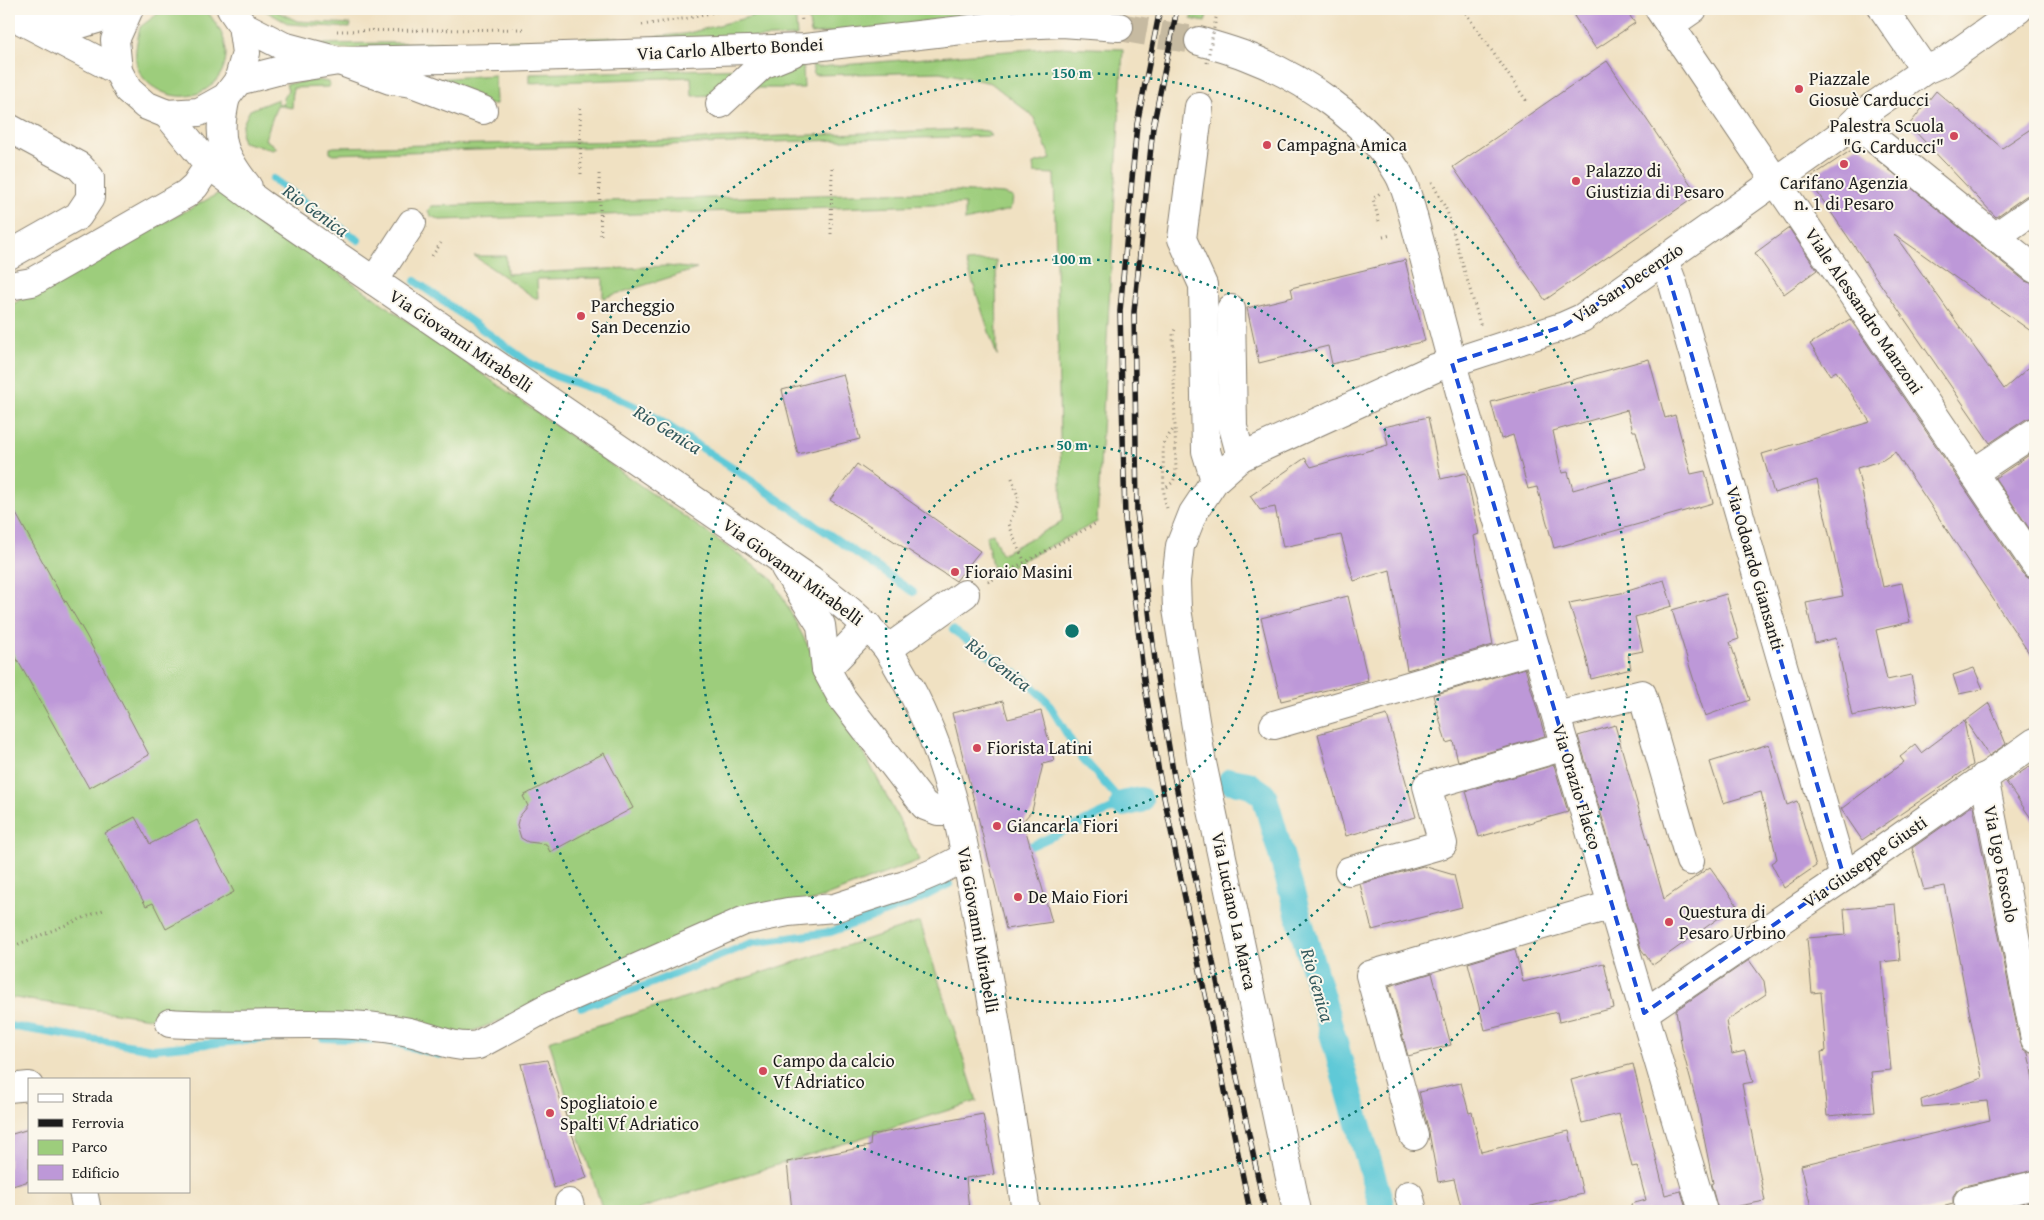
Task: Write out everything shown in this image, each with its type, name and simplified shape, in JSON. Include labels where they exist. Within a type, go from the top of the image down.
[{"type":"street","name":"Via Giovanni Mirabelli","points":[[13,18],[80,24],[128,9]]},
{"type":"street","name":"Via Giovanni Mirabelli","points":[[128,9],[115,40],[118,71],[128,90],[145,106],[167,114],[199,112],[232,89]]},
{"type":"street","points":[[1665,17],[1693,9]]},
{"type":"street","points":[[1883,9],[1925,70]]},
{"type":"street","name":"Via San Decenzio","points":[[1177,610],[1176,582],[1180,546],[1193,513],[1215,480],[1242,458],[1435,368],[1564,326],[1582,318],[1843,133],[1865,112],[1925,70],[1944,62],[2019,9]]},
{"type":"street","name":"Via Giovanni Mirabelli","points":[[236,17],[246,53],[220,120],[221,141],[233,168],[263,205]]},
{"type":"street","name":"Via Carlo Alberto Bondei","points":[[236,17],[283,46],[340,61]]},
{"type":"street","name":"Viale Alessandro Manzoni","points":[[1665,17],[2035,564]]},
{"type":"street","name":"Via Giovanni Mirabelli","points":[[13,18],[118,71]]},
{"type":"street","name":"Via Carlo Alberto Bondei","points":[[232,89],[281,70],[340,61],[805,48],[996,26],[1062,23],[1119,27]]},
{"type":"street","points":[[720,104],[762,65],[805,48]]},
{"type":"street","points":[[1203,52],[1247,56],[1294,78],[1341,111],[1380,146],[1399,174],[1409,201],[1452,363]]},
{"type":"street","points":[[340,61],[390,80],[412,83],[483,110]]},
{"type":"street","points":[[1199,107],[1182,239],[1203,285],[1206,451],[1215,480]]},
{"type":"street","points":[[1865,112],[1871,136],[2035,269]]},
{"type":"street","name":"Via Giovanni Mirabelli","points":[[167,114],[209,165],[263,205],[843,604],[868,626],[888,649],[918,702],[940,756],[955,811],[987,970],[1026,1211]]},
{"type":"street","points":[[9,128],[79,166],[90,178],[90,198],[78,216],[9,255]]},
{"type":"street","points":[[9,286],[32,282],[186,194],[195,186],[209,165]]},
{"type":"street","points":[[1995,236],[2035,209]]},
{"type":"street","points":[[374,281],[412,223]]},
{"type":"street","name":"Via Odoardo Giansanti","points":[[1664,260],[1673,284],[1844,877]]},
{"type":"street","points":[[1231,309],[1233,427],[1242,458]]},
{"type":"street","name":"Via Orazio Flacco","points":[[1452,363],[1702,1211]]},
{"type":"street","points":[[1973,474],[2035,432]]},
{"type":"street","points":[[778,558],[821,625],[826,669],[842,698],[925,806],[938,811],[955,811]]},
{"type":"street","points":[[888,649],[965,594]]},
{"type":"street","name":"Via Luciano La Marca","points":[[1177,610],[1201,758],[1297,1211]]},
{"type":"street","points":[[826,669],[868,626]]},
{"type":"street","points":[[1274,725],[1536,649]]},
{"type":"street","points":[[1556,715],[1642,694],[1690,861]]},
{"type":"street","name":"Via Giuseppe Giusti","points":[[1644,1013],[1844,877],[2035,742]]},
{"type":"street","points":[[1349,871],[1443,844],[1427,786],[1565,746]]},
{"type":"street","name":"Via Ugo Foscolo","points":[[1984,777],[2035,1039]]},
{"type":"street","points":[[170,1023],[203,1025],[282,1022],[375,1026],[420,1034],[453,1045],[467,1047],[478,1045],[548,1007],[743,921],[788,912],[834,908],[905,885],[938,872],[965,857]]},
{"type":"street","points":[[1414,1136],[1370,975],[1612,905]]},
{"type":"street","points":[[9,1088],[28,1086]]},
{"type":"street","points":[[1968,1201],[2035,1185]]},
{"type":"street","points":[[83,1192],[87,1211]]},
{"type":"path","points":[[642,25],[689,18],[727,9]]},
{"type":"path","points":[[1203,52],[1220,9]]},
{"type":"path","points":[[1464,9],[1528,103]]},
{"type":"path","points":[[329,31],[527,28]]},
{"type":"path","points":[[580,108],[581,174]]},
{"type":"path","points":[[831,234],[832,168]]},
{"type":"path","points":[[599,174],[601,238]]},
{"type":"path","points":[[1430,180],[1447,211],[1489,351]]},
{"type":"path","points":[[432,256],[441,243]]},
{"type":"path","points":[[1164,475],[1163,444],[1175,428]]},
{"type":"path","points":[[1012,478],[1019,500],[1009,524],[1016,546],[1025,562]]},
{"type":"path","points":[[965,594],[1097,524]]},
{"type":"path","points":[[9,948],[103,910]]},
{"type":"highlighted area","points":[[1664,260],[1844,877],[1644,1013],[1452,363],[1564,326]]},
{"type":"green space","points":[[187,8],[204,11],[209,14],[216,24],[224,41],[226,57],[222,72],[213,84],[200,92],[185,96],[169,94],[152,86],[140,73],[137,66],[136,52],[140,27],[164,9]]},
{"type":"green space","points":[[262,9],[272,9],[297,21],[351,24],[350,28],[289,24]]},
{"type":"green space","points":[[779,9],[795,9],[797,36],[648,42],[648,37],[685,34]]},
{"type":"green space","points":[[807,9],[1133,9],[1132,14],[811,34]]},
{"type":"green space","points":[[1194,9],[1210,9],[1205,22],[1191,19]]},
{"type":"green space","points":[[619,37],[616,43],[504,47],[504,41]]},
{"type":"green space","points":[[463,42],[463,46],[337,49],[315,44]]},
{"type":"green space","points":[[1055,47],[1123,49],[1097,522],[994,575],[986,536],[993,534],[1001,554],[1062,522],[1054,174],[1034,173],[1033,164],[1051,159],[1033,116],[991,83],[940,72],[814,75],[812,65],[819,67]]},
{"type":"green space","points":[[803,66],[804,88],[753,88],[776,73]]},
{"type":"green space","points":[[752,68],[716,95],[692,96],[691,77],[530,83],[530,74]]},
{"type":"green space","points":[[495,75],[496,104],[479,104],[417,80]]},
{"type":"green space","points":[[317,80],[329,82],[329,87],[293,88],[292,108],[277,105],[265,139],[277,148],[273,150],[243,142],[241,134],[250,110],[278,99],[278,103],[284,105],[283,98],[288,90],[286,84]]},
{"type":"green space","points":[[970,129],[987,131],[991,136],[330,153],[330,148],[334,147],[676,140]]},
{"type":"green space","points":[[223,191],[773,579],[920,860],[460,1036],[183,1023],[9,997],[9,306]]},
{"type":"green space","points":[[956,191],[1004,194],[1013,197],[1012,205],[1009,210],[965,221],[965,204],[440,220],[431,216],[428,211],[431,206]]},
{"type":"green space","points":[[474,256],[506,256],[507,274],[667,266],[697,269],[603,298],[603,278],[537,279],[538,298],[535,298]]},
{"type":"green space","points":[[996,260],[997,356],[966,262]]},
{"type":"green space","name":"Campo da calcio Vf Adriatico","points":[[920,922],[977,1101],[633,1211],[603,1211],[549,1041]]},
{"type":"building","points":[[1584,9],[1625,9],[1635,23],[1596,49],[1574,16]]},
{"type":"building","name":"Palazzo di Giustizia di Pesaro","points":[[1607,61],[1698,195],[1545,300],[1453,167]]},
{"type":"building","points":[[1936,91],[2002,148],[2035,126],[2035,194],[2026,196],[1996,217],[1909,125]]},
{"type":"building","points":[[1859,145],[2025,281],[2035,284],[2035,334],[1894,234],[2004,389],[2035,362],[2035,417],[2026,419],[1990,443],[1808,179]]},
{"type":"building","points":[[1789,228],[1817,270],[1784,294],[1755,253]]},
{"type":"building","points":[[1405,260],[1425,341],[1332,364],[1328,346],[1259,363],[1247,308],[1293,297],[1291,288]]},
{"type":"building","points":[[1850,319],[2022,573],[2028,578],[2035,579],[2035,662],[1895,452],[1883,460],[1857,468],[1883,587],[1902,583],[1910,622],[1876,630],[1887,680],[1911,675],[1917,703],[1852,716],[1836,638],[1815,643],[1806,603],[1843,596],[1817,480],[1774,493],[1762,454],[1870,422],[1836,371],[1830,375],[1810,344]]},
{"type":"building","points":[[1649,359],[1665,418],[1675,415],[1691,474],[1705,471],[1713,503],[1554,548],[1537,487],[1528,489],[1513,435],[1501,439],[1491,402]],"holes":[[[1627,410],[1633,431],[1636,431],[1646,469],[1573,490],[1568,472],[1562,473],[1553,431]]]},
{"type":"building","points":[[843,374],[860,439],[798,454],[782,390]]},
{"type":"building","points":[[1428,417],[1441,479],[1466,473],[1479,534],[1474,536],[1493,645],[1407,670],[1390,570],[1354,581],[1341,535],[1283,547],[1275,507],[1260,510],[1250,496],[1305,458],[1311,467],[1388,445],[1384,427]]},
{"type":"building","points":[[2035,451],[2035,537],[1995,478]]},
{"type":"building","points":[[857,464],[980,551],[956,581],[830,500]]},
{"type":"building","points":[[9,501],[65,602],[86,635],[149,755],[89,788],[9,645]]},
{"type":"building","points":[[1664,580],[1672,606],[1635,617],[1643,651],[1628,654],[1631,669],[1591,679],[1586,656],[1569,603],[1621,593]]},
{"type":"building","points":[[1726,594],[1739,639],[1730,642],[1750,700],[1705,716],[1672,610]]},
{"type":"building","points":[[1348,596],[1368,680],[1281,701],[1261,618]]},
{"type":"building","points":[[1525,668],[1545,736],[1458,761],[1453,741],[1446,743],[1433,695]]},
{"type":"building","points":[[1974,668],[1983,689],[1959,694],[1953,675]]},
{"type":"building","points":[[1003,701],[1008,719],[1041,711],[1054,761],[1043,764],[1032,811],[1023,821],[1052,922],[1006,929],[952,713]]},
{"type":"building","points":[[1989,703],[2006,744],[1989,756],[1965,721]]},
{"type":"building","points":[[1387,715],[1416,817],[1346,836],[1318,734]]},
{"type":"building","points":[[1964,721],[1973,765],[1862,840],[1841,809],[1904,762],[1900,757],[1915,745],[1921,753]]},
{"type":"building","points":[[1615,725],[1664,899],[1710,867],[1737,905],[1653,965],[1641,949],[1578,736]]},
{"type":"building","points":[[1769,744],[1787,805],[1797,801],[1816,866],[1784,888],[1771,863],[1777,859],[1761,792],[1723,803],[1710,762]]},
{"type":"building","points":[[604,753],[633,808],[550,852],[546,844],[528,842],[521,838],[517,825],[519,817],[528,806],[523,796]]},
{"type":"building","points":[[2035,763],[2035,824],[2006,782]]},
{"type":"building","points":[[1554,765],[1568,812],[1479,837],[1466,791]]},
{"type":"building","points":[[1973,805],[2020,1042],[2023,1049],[2028,1053],[2031,1068],[2035,1093],[2035,1170],[1964,1186],[1957,1190],[1953,1196],[1953,1204],[1927,1211],[1812,1211],[1801,1165],[1990,1120],[1987,1101],[1922,1107],[1921,1100],[1982,1078],[1945,886],[1924,890],[1912,848]]},
{"type":"building","points":[[135,817],[150,844],[197,820],[234,892],[166,929],[153,903],[146,906],[105,833]]},
{"type":"building","points":[[1423,866],[1454,875],[1462,907],[1372,930],[1360,884]]},
{"type":"building","points":[[1895,904],[1900,960],[1881,962],[1891,1070],[1871,1072],[1875,1112],[1827,1116],[1821,1052],[1826,1051],[1821,992],[1812,993],[1807,938],[1846,935],[1844,909]]},
{"type":"building","points":[[1515,949],[1523,982],[1604,963],[1614,1008],[1559,1022],[1557,1012],[1485,1030],[1468,963]]},
{"type":"building","points":[[1749,960],[1764,981],[1766,994],[1726,1021],[1732,1054],[1745,1051],[1753,1082],[1742,1084],[1765,1201],[1718,1210],[1711,1184],[1713,1183],[1698,1108],[1682,1048],[1676,1010]]},
{"type":"building","points":[[1432,973],[1451,1045],[1408,1056],[1389,986]]},
{"type":"building","name":"Spogliatoio e Spalti Vf Adriatico","points":[[547,1060],[587,1178],[554,1188],[521,1064]]},
{"type":"building","points":[[1633,1064],[1665,1195],[1681,1191],[1687,1211],[1632,1211],[1631,1204],[1646,1200],[1637,1166],[1632,1167],[1619,1114],[1582,1123],[1571,1080]]},
{"type":"building","points":[[1461,1083],[1469,1113],[1472,1112],[1481,1152],[1569,1131],[1583,1194],[1510,1211],[1462,1211],[1454,1179],[1438,1182],[1429,1132],[1419,1092]]},
{"type":"building","points":[[983,1114],[994,1174],[966,1178],[969,1211],[792,1211],[787,1162],[870,1146],[871,1135]]},
{"type":"building","points":[[28,1129],[28,1181],[9,1187],[9,1135]]},
{"type":"building","points":[[2035,1201],[2035,1211],[1992,1211]]},
{"type":"waterway","name":"Rio Genica","points":[[273,179],[358,240]]},
{"type":"waterway","name":"Rio Genica","points":[[415,281],[528,362],[555,376],[613,396],[647,412],[740,473],[913,592]]},
{"type":"waterway","name":"Rio Genica","points":[[953,630],[1024,679],[1047,701],[1079,754],[1123,804],[1031,846]]},
{"type":"waterway","name":"Rio Genica","points":[[1231,781],[1248,784],[1264,795],[1383,1211]]},
{"type":"waterway","name":"Rio Genica","points":[[1123,804],[1140,800]]},
{"type":"waterway","points":[[581,1007],[647,985],[752,943],[831,932],[914,902],[949,884]]},
{"type":"waterway","points":[[9,1026],[153,1049],[282,1037]]},
{"type":"waterway","points":[[323,1038],[372,1040]]},
{"type":"waterway","points":[[386,1041],[440,1055]]},
{"type":"tunnel","points":[[1119,27],[1199,41]]},
{"type":"railway","points":[[1160,9],[1137,124],[1120,311],[1125,519],[1144,680],[1159,773],[1250,1211]]},
{"type":"railway","points":[[1177,9],[1153,127],[1134,312],[1137,512],[1157,677],[1173,771],[1265,1211]]},
{"type":"place","name":"Piazzale Giosuè Carducci","points":[[1799,89]]},
{"type":"place","name":"Palestra Scuola \"G. Carducci\"","points":[[1954,136]]},
{"type":"place","name":"Campagna Amica","points":[[1267,145]]},
{"type":"place","name":"Carifano Agenzia n. 1 di Pesaro","points":[[1844,164]]},
{"type":"place","name":"Palazzo di Giustizia di Pesaro","points":[[1576,181]]},
{"type":"place","name":"Parcheggio San Decenzio","points":[[581,316]]},
{"type":"place","name":"Fioraio Masini","points":[[955,572]]},
{"type":"place","name":"Fiorista Latini","points":[[977,748]]},
{"type":"place","name":"Giancarla Fiori","points":[[997,826]]},
{"type":"place","name":"De Maio Fiori","points":[[1018,897]]},
{"type":"place","name":"Questura di Pesaro Urbino","points":[[1669,922]]},
{"type":"place","name":"Campo da calcio Vf Adriatico","points":[[763,1071]]},
{"type":"place","name":"Spogliatoio e Spalti Vf Adriatico","points":[[550,1113]]}]
